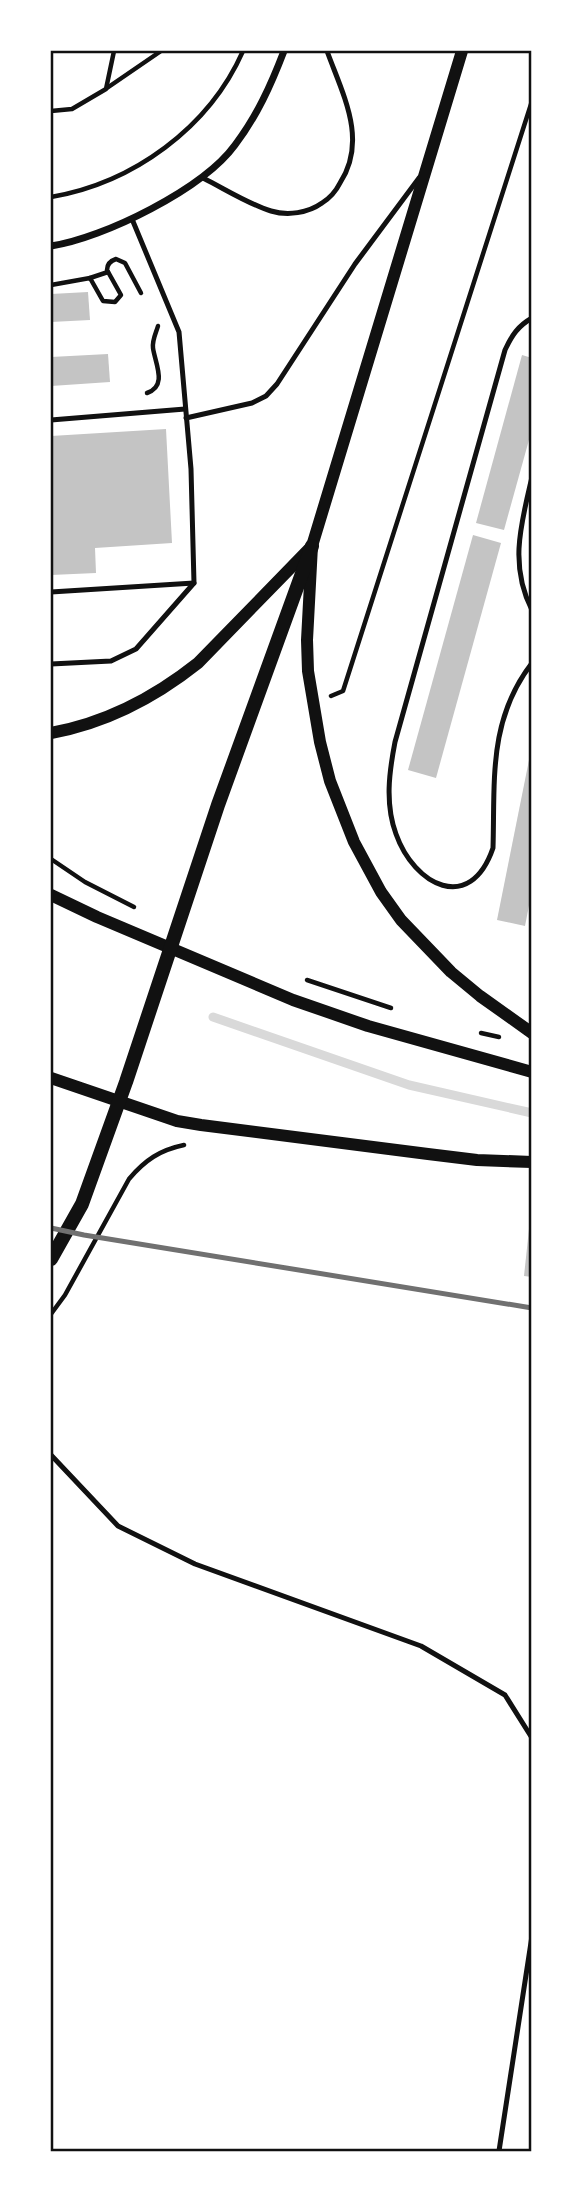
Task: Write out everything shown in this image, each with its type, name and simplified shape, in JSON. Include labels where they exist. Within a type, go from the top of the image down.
[{"type":"main road","points":[[51,1259],[82,1204],[126,1082],[218,805],[312,546]]},
{"type":"street","points":[[51,246],[97,233],[131,219],[203,178],[234,147],[267,95],[284,51]]},
{"type":"street","points":[[462,51],[312,546],[307,640],[312,703],[330,781],[345,822],[381,892],[401,920],[451,972],[529,1031]]},
{"type":"street","points":[[51,733],[82,726],[126,709],[182,676],[198,663],[312,546]]},
{"type":"street","points":[[51,895],[293,1000],[368,1026],[532,1072]]},
{"type":"street","points":[[51,1077],[177,1121],[477,1160],[532,1162]]},
{"type":"lane","points":[[203,178],[271,211],[306,211],[327,200],[350,168],[354,145],[352,123],[327,51]]},
{"type":"lane","points":[[186,418],[252,403],[266,396],[277,384],[355,264],[424,173]]},
{"type":"lane","points":[[51,664],[111,661],[136,649],[194,583],[191,469],[179,332],[131,219]]},
{"type":"lane","points":[[532,318],[513,333],[505,350],[395,742],[390,769],[390,812],[397,836],[410,860],[427,879],[444,886],[465,886],[487,865],[493,848],[497,741],[504,713],[520,678],[532,663]]},
{"type":"lane","points":[[51,420],[185,409]]},
{"type":"lane","points":[[532,478],[520,527],[518,564],[524,594],[532,610]]},
{"type":"lane","points":[[51,592],[194,583]]},
{"type":"lane","points":[[51,1455],[118,1526],[195,1563],[421,1646],[505,1695],[532,1738]]},
{"type":"lane","points":[[499,2151],[532,1936]]},
{"type":"path","points":[[106,89],[114,51]]},
{"type":"path","points":[[51,111],[72,109],[161,51]]},
{"type":"path","points":[[51,197],[114,179],[168,145],[200,117],[230,77],[243,51]]},
{"type":"path","points":[[312,703],[343,691],[532,101]]},
{"type":"path","points":[[90,278],[103,301],[115,302],[121,295],[107,266],[110,260],[120,259],[125,263],[146,301]]},
{"type":"path","points":[[51,285],[108,272]]},
{"type":"path","points":[[138,393],[149,393],[158,385],[159,373],[153,342],[158,326]]},
{"type":"path","points":[[51,859],[85,882],[134,908]]},
{"type":"path","points":[[302,978],[397,1010]]},
{"type":"path","points":[[473,1031],[506,1038],[529,1031]]},
{"type":"path","points":[[51,1314],[65,1295],[141,1164],[171,1148],[195,1145]]},
{"type":"building","points":[[88,292],[90,320],[51,322],[51,294]]},
{"type":"building","points":[[108,354],[110,382],[51,386],[51,357]]},
{"type":"building","points":[[522,355],[532,358],[532,429],[504,530],[476,523]]},
{"type":"building","points":[[166,429],[172,543],[95,548],[96,573],[51,575],[51,436]]},
{"type":"building","points":[[473,535],[501,543],[436,778],[408,770]]},
{"type":"building","points":[[531,750],[532,890],[525,926],[497,920]]},
{"type":"building","points":[[529,1229],[532,1229],[532,1277],[524,1276]]},
{"type":"waterway","points":[[213,1017],[409,1085],[532,1113]]},
{"type":"railway","points":[[51,1228],[532,1308]]}]
